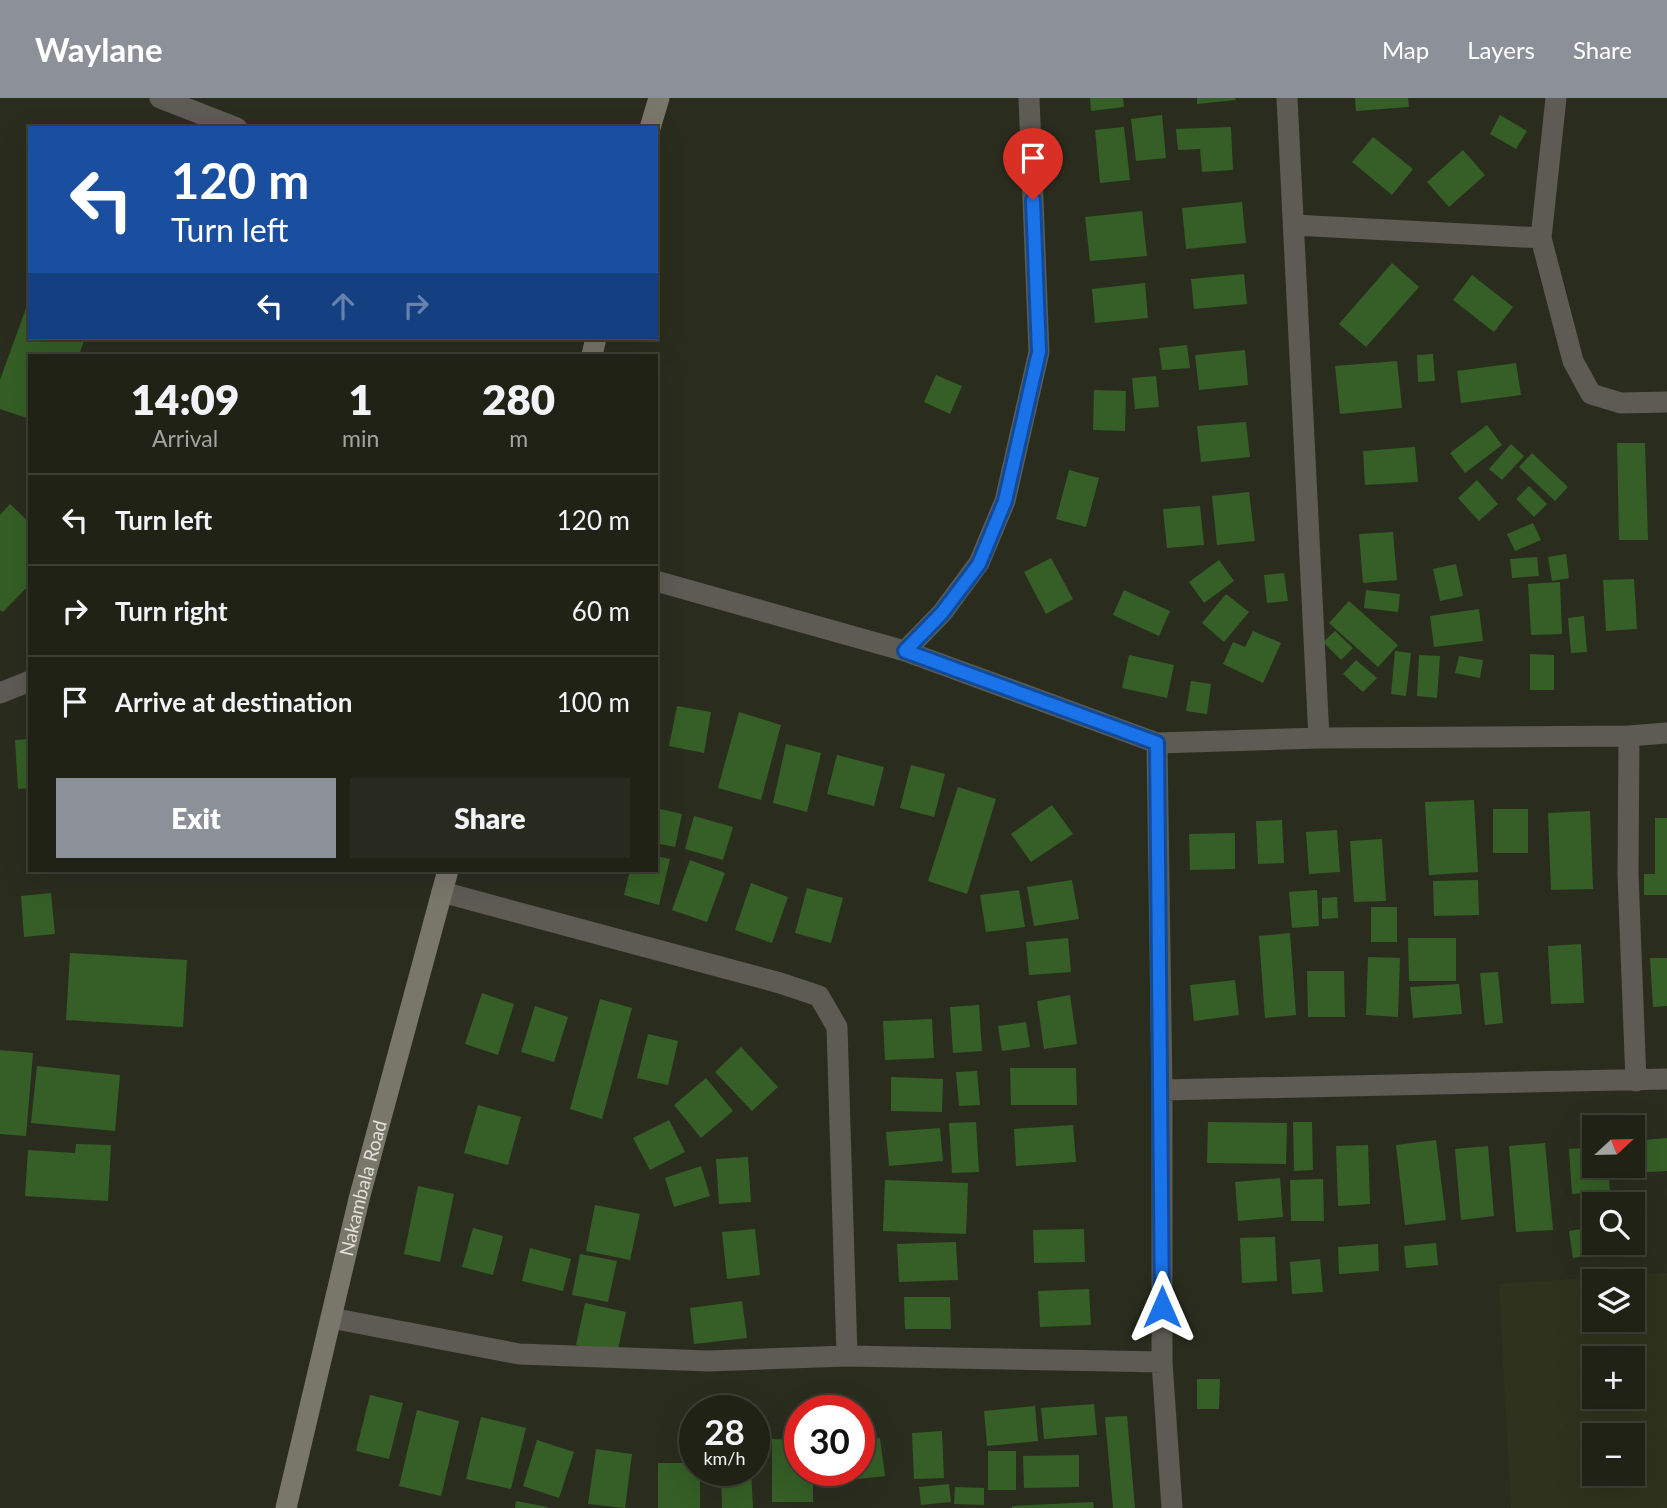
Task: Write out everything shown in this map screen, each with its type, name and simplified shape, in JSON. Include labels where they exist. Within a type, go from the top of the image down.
[{"type":"main road","points":[[651,126],[659,98]]},
{"type":"main road","name":"Nakambala Road","points":[[286,1508],[331,1318],[447,872]]},
{"type":"street","points":[[160,98],[232,126]]},
{"type":"street","points":[[905,651],[942,613],[979,564],[1005,501],[1039,352],[1029,98]]},
{"type":"street","points":[[1287,98],[1319,737]]},
{"type":"street","points":[[1556,98],[1541,238],[1573,361],[1591,394],[1621,404],[1667,402]]},
{"type":"street","points":[[1294,225],[1541,238]]},
{"type":"street","points":[[658,582],[905,651],[1157,743],[1319,737],[1629,736],[1667,733]]},
{"type":"street","points":[[0,693],[28,682]]},
{"type":"street","points":[[1629,736],[1628,875],[1636,1081]]},
{"type":"street","points":[[1157,743],[1163,1362],[1172,1508]]},
{"type":"street","points":[[442,892],[780,983],[818,996],[837,1027],[847,1356]]},
{"type":"street","points":[[1162,1090],[1667,1079]]},
{"type":"street","points":[[331,1318],[519,1354],[709,1361],[847,1356],[1163,1362]]},
{"type":"shaded area","points":[[1667,1273],[1667,1508],[1511,1508],[1499,1284],[1582,1279],[1582,1332],[1645,1332],[1645,1274]]},
{"type":"building","points":[[1090,98],[1123,98],[1124,107],[1091,111]]},
{"type":"building","points":[[1197,98],[1235,98],[1236,100],[1197,104]]},
{"type":"building","points":[[1355,98],[1408,98],[1409,107],[1356,111]]},
{"type":"building","points":[[1162,115],[1166,158],[1136,161],[1131,119]]},
{"type":"building","points":[[1500,115],[1527,131],[1516,149],[1490,134]]},
{"type":"building","points":[[1124,127],[1130,180],[1100,183],[1095,130]]},
{"type":"building","points":[[1231,127],[1233,170],[1202,172],[1200,149],[1178,150],[1176,129]]},
{"type":"building","points":[[1373,137],[1413,169],[1392,195],[1352,162]]},
{"type":"building","points":[[1463,150],[1485,175],[1449,207],[1427,182]]},
{"type":"building","points":[[1242,202],[1246,243],[1186,249],[1182,208]]},
{"type":"building","points":[[1142,211],[1147,256],[1090,261],[1085,217]]},
{"type":"building","points":[[1392,263],[1419,287],[1366,347],[1339,324]]},
{"type":"building","points":[[1244,274],[1247,304],[1194,309],[1191,279]]},
{"type":"building","points":[[1472,275],[1513,307],[1494,332],[1453,300]]},
{"type":"building","points":[[1145,283],[1148,318],[1095,323],[1092,289]]},
{"type":"building","points":[[28,303],[28,340],[84,340],[79,354],[28,354],[28,418],[0,409],[0,380]]},
{"type":"building","points":[[1187,345],[1190,368],[1162,370],[1159,348]]},
{"type":"building","points":[[1245,350],[1248,385],[1199,390],[1195,355]]},
{"type":"building","points":[[1433,354],[1435,381],[1418,382],[1417,355]]},
{"type":"building","points":[[1397,361],[1402,408],[1340,414],[1335,366]]},
{"type":"building","points":[[1516,363],[1521,395],[1461,403],[1457,371]]},
{"type":"building","points":[[936,375],[962,386],[950,414],[924,402]]},
{"type":"building","points":[[1156,376],[1159,407],[1135,409],[1132,378]]},
{"type":"building","points":[[1094,390],[1126,391],[1125,431],[1093,430]]},
{"type":"building","points":[[1246,422],[1250,457],[1201,462],[1197,426]]},
{"type":"building","points":[[1487,425],[1502,445],[1465,473],[1450,453]]},
{"type":"building","points":[[1617,443],[1645,443],[1648,540],[1619,540]]},
{"type":"building","points":[[1511,444],[1524,456],[1502,480],[1489,469]]},
{"type":"building","points":[[1415,447],[1418,482],[1365,485],[1363,451]]},
{"type":"building","points":[[1532,453],[1568,487],[1555,501],[1519,467]]},
{"type":"building","points":[[1069,470],[1099,478],[1086,527],[1056,519]]},
{"type":"building","points":[[1477,480],[1498,504],[1479,521],[1458,498]]},
{"type":"building","points":[[1529,486],[1547,504],[1534,517],[1516,499]]},
{"type":"building","points":[[1249,492],[1255,541],[1217,545],[1212,496]]},
{"type":"building","points":[[10,504],[28,521],[28,586],[3,612],[0,610],[0,515]]},
{"type":"building","points":[[1200,506],[1204,545],[1167,548],[1163,509]]},
{"type":"building","points":[[1533,523],[1541,540],[1515,551],[1507,534]]},
{"type":"building","points":[[1393,532],[1397,580],[1363,583],[1359,534]]},
{"type":"building","points":[[1566,554],[1569,578],[1552,581],[1548,557]]},
{"type":"building","points":[[1537,557],[1539,576],[1512,578],[1510,559]]},
{"type":"building","points":[[1051,558],[1073,599],[1046,614],[1024,572]]},
{"type":"building","points":[[1219,560],[1234,581],[1204,603],[1189,582]]},
{"type":"building","points":[[1456,564],[1463,596],[1440,601],[1433,569]]},
{"type":"building","points":[[1284,573],[1288,601],[1267,603],[1264,575]]},
{"type":"building","points":[[1634,579],[1637,629],[1606,631],[1603,580]]},
{"type":"building","points":[[1560,582],[1562,634],[1531,635],[1528,584]]},
{"type":"building","points":[[1124,590],[1170,611],[1159,636],[1113,615]]},
{"type":"building","points":[[1366,590],[1400,594],[1398,612],[1364,608]]},
{"type":"building","points":[[1226,594],[1249,612],[1224,642],[1202,623]]},
{"type":"building","points":[[1349,601],[1398,645],[1378,667],[1329,623]]},
{"type":"building","points":[[1479,609],[1483,641],[1434,647],[1430,616]]},
{"type":"building","points":[[1584,616],[1587,652],[1571,653],[1568,618]]},
{"type":"building","points":[[1253,631],[1281,643],[1263,683],[1223,664],[1233,642],[1245,647]]},
{"type":"building","points":[[1335,631],[1353,648],[1341,660],[1323,642]]},
{"type":"building","points":[[1395,651],[1411,653],[1406,696],[1391,694]]},
{"type":"building","points":[[1530,654],[1554,655],[1554,690],[1530,690]]},
{"type":"building","points":[[1129,655],[1174,665],[1167,698],[1122,688]]},
{"type":"building","points":[[1419,655],[1440,656],[1437,698],[1417,696]]},
{"type":"building","points":[[1459,656],[1483,660],[1480,678],[1455,673]]},
{"type":"building","points":[[1356,660],[1377,678],[1363,692],[1343,674]]},
{"type":"building","points":[[1191,681],[1211,684],[1207,714],[1186,711]]},
{"type":"building","points":[[677,706],[711,712],[704,753],[669,746]]},
{"type":"building","points":[[739,712],[781,725],[761,800],[718,788]]},
{"type":"building","points":[[28,739],[28,788],[18,789],[15,740]]},
{"type":"building","points":[[786,744],[821,753],[807,812],[773,803]]},
{"type":"building","points":[[837,755],[884,767],[874,806],[827,794]]},
{"type":"building","points":[[911,765],[945,774],[934,817],[900,808]]},
{"type":"building","points":[[958,787],[996,799],[967,894],[928,881]]},
{"type":"building","points":[[1474,800],[1478,872],[1429,875],[1425,802]]},
{"type":"building","points":[[1052,805],[1073,834],[1031,862],[1011,834]]},
{"type":"building","points":[[658,808],[682,814],[675,847],[658,843]]},
{"type":"building","points":[[1493,809],[1528,809],[1528,853],[1493,853]]},
{"type":"building","points":[[1590,811],[1593,889],[1551,890],[1548,813]]},
{"type":"building","points":[[694,816],[733,827],[723,860],[685,849]]},
{"type":"building","points":[[1655,818],[1667,818],[1667,895],[1644,895],[1644,874],[1655,874]]},
{"type":"building","points":[[1282,820],[1284,863],[1258,864],[1256,821]]},
{"type":"building","points":[[1337,830],[1340,872],[1309,874],[1306,832]]},
{"type":"building","points":[[1235,833],[1235,869],[1190,870],[1189,834]]},
{"type":"building","points":[[1382,839],[1386,901],[1354,902],[1350,841]]},
{"type":"building","points":[[658,856],[670,859],[659,905],[624,895],[630,872],[658,872]]},
{"type":"building","points":[[690,860],[725,873],[707,922],[672,910]]},
{"type":"building","points":[[1072,880],[1079,919],[1034,926],[1027,887]]},
{"type":"building","points":[[1478,880],[1479,915],[1434,916],[1433,881]]},
{"type":"building","points":[[751,883],[788,897],[772,943],[735,930]]},
{"type":"building","points":[[807,888],[843,898],[831,943],[795,933]]},
{"type":"building","points":[[1019,890],[1025,927],[986,932],[980,895]]},
{"type":"building","points":[[1317,890],[1319,926],[1292,928],[1289,892]]},
{"type":"building","points":[[51,893],[55,934],[24,937],[21,896]]},
{"type":"building","points":[[1337,897],[1338,918],[1322,919],[1322,898]]},
{"type":"building","points":[[1371,907],[1397,907],[1397,942],[1371,942]]},
{"type":"building","points":[[1290,933],[1296,1015],[1265,1018],[1259,936]]},
{"type":"building","points":[[1068,938],[1071,972],[1029,975],[1026,942]]},
{"type":"building","points":[[1408,938],[1456,938],[1456,981],[1409,981]]},
{"type":"building","points":[[1581,944],[1584,1003],[1551,1004],[1548,946]]},
{"type":"building","points":[[70,953],[187,960],[183,1027],[66,1020]]},
{"type":"building","points":[[1368,957],[1400,958],[1398,1017],[1366,1015]]},
{"type":"building","points":[[1650,958],[1667,958],[1667,1006],[1653,1007]]},
{"type":"building","points":[[1307,971],[1344,971],[1345,1017],[1308,1017]]},
{"type":"building","points":[[1498,972],[1503,1023],[1485,1025],[1480,973]]},
{"type":"building","points":[[1235,980],[1239,1015],[1194,1021],[1190,985]]},
{"type":"building","points":[[1459,984],[1462,1014],[1413,1018],[1410,987]]},
{"type":"building","points":[[482,993],[514,1004],[498,1055],[465,1044]]},
{"type":"building","points":[[1070,995],[1077,1044],[1044,1049],[1037,1001]]},
{"type":"building","points":[[600,999],[632,1008],[602,1119],[570,1109]]},
{"type":"building","points":[[979,1005],[982,1051],[953,1053],[950,1007]]},
{"type":"building","points":[[535,1006],[568,1017],[554,1062],[521,1052]]},
{"type":"building","points":[[932,1019],[934,1058],[885,1060],[883,1021]]},
{"type":"building","points":[[1026,1022],[1030,1047],[1002,1051],[998,1026]]},
{"type":"building","points":[[648,1034],[678,1041],[668,1085],[637,1078]]},
{"type":"building","points":[[741,1047],[778,1087],[752,1111],[715,1072]]},
{"type":"building","points":[[0,1050],[33,1053],[26,1136],[0,1134]]},
{"type":"building","points":[[37,1066],[120,1075],[115,1131],[31,1123]]},
{"type":"building","points":[[1010,1068],[1076,1068],[1077,1105],[1011,1105]]},
{"type":"building","points":[[977,1071],[980,1105],[959,1106],[956,1072]]},
{"type":"building","points":[[891,1077],[943,1079],[942,1112],[891,1111]]},
{"type":"building","points":[[706,1078],[733,1111],[701,1138],[674,1105]]},
{"type":"building","points":[[478,1105],[521,1117],[508,1165],[464,1153]]},
{"type":"building","points":[[669,1120],[685,1152],[650,1170],[633,1138]]},
{"type":"building","points":[[976,1122],[979,1172],[952,1173],[949,1123]]},
{"type":"building","points":[[1208,1122],[1287,1123],[1286,1164],[1207,1163]]},
{"type":"building","points":[[1293,1122],[1312,1122],[1313,1170],[1294,1171]]},
{"type":"building","points":[[1073,1125],[1076,1162],[1016,1166],[1014,1129]]},
{"type":"building","points":[[940,1128],[943,1161],[889,1166],[886,1132]]},
{"type":"building","points":[[1667,1138],[1667,1171],[1645,1172],[1645,1140]]},
{"type":"building","points":[[1436,1140],[1446,1220],[1405,1225],[1396,1145]]},
{"type":"building","points":[[1545,1143],[1553,1230],[1516,1232],[1509,1146]]},
{"type":"building","points":[[76,1144],[111,1145],[108,1201],[25,1196],[28,1150],[75,1153]]},
{"type":"building","points":[[1368,1145],[1370,1204],[1338,1206],[1336,1146]]},
{"type":"building","points":[[1488,1146],[1494,1216],[1461,1220],[1455,1149]]},
{"type":"building","points":[[1582,1148],[1582,1178],[1609,1178],[1610,1191],[1572,1194],[1569,1149]]},
{"type":"building","points":[[748,1157],[751,1202],[719,1204],[716,1159]]},
{"type":"building","points":[[701,1166],[710,1196],[674,1207],[665,1178]]},
{"type":"building","points":[[1280,1178],[1283,1217],[1238,1221],[1235,1182]]},
{"type":"building","points":[[1323,1179],[1324,1221],[1291,1221],[1290,1180]]},
{"type":"building","points":[[885,1180],[968,1183],[966,1234],[883,1231]]},
{"type":"building","points":[[418,1186],[454,1194],[440,1262],[404,1254]]},
{"type":"building","points":[[595,1205],[640,1214],[630,1260],[586,1251]]},
{"type":"building","points":[[473,1228],[503,1236],[493,1275],[462,1267]]},
{"type":"building","points":[[755,1229],[760,1275],[727,1279],[722,1232]]},
{"type":"building","points":[[1084,1229],[1085,1262],[1034,1263],[1033,1230]]},
{"type":"building","points":[[1582,1229],[1582,1255],[1592,1255],[1573,1258],[1569,1231]]},
{"type":"building","points":[[1275,1237],[1277,1281],[1242,1283],[1240,1238]]},
{"type":"building","points":[[956,1242],[958,1280],[899,1282],[897,1244]]},
{"type":"building","points":[[1436,1243],[1438,1265],[1406,1268],[1404,1246]]},
{"type":"building","points":[[1378,1244],[1379,1271],[1339,1274],[1338,1247]]},
{"type":"building","points":[[530,1248],[571,1259],[563,1291],[522,1281]]},
{"type":"building","points":[[580,1254],[617,1261],[608,1302],[572,1295]]},
{"type":"building","points":[[1320,1259],[1323,1292],[1292,1294],[1290,1262]]},
{"type":"building","points":[[1089,1289],[1091,1325],[1040,1327],[1038,1291]]},
{"type":"building","points":[[904,1297],[950,1297],[951,1329],[905,1329]]},
{"type":"building","points":[[742,1301],[747,1338],[694,1344],[690,1308]]},
{"type":"building","points":[[585,1303],[626,1312],[617,1354],[576,1345]]},
{"type":"building","points":[[1197,1379],[1220,1379],[1219,1409],[1197,1409]]},
{"type":"building","points":[[370,1395],[403,1403],[389,1459],[356,1451]]},
{"type":"building","points":[[1094,1404],[1097,1435],[1044,1439],[1041,1408]]},
{"type":"building","points":[[1035,1406],[1038,1441],[987,1446],[984,1411]]},
{"type":"building","points":[[417,1410],[459,1421],[441,1496],[399,1486]]},
{"type":"building","points":[[1127,1416],[1135,1508],[1113,1508],[1105,1417]]},
{"type":"building","points":[[481,1417],[526,1428],[511,1489],[466,1479]]},
{"type":"building","points":[[942,1431],[944,1478],[914,1479],[912,1433]]},
{"type":"building","points":[[880,1438],[885,1476],[875,1477],[875,1439]]},
{"type":"building","points":[[772,1439],[784,1439],[784,1486],[813,1486],[813,1502],[772,1502]]},
{"type":"building","points":[[537,1440],[574,1452],[559,1498],[523,1486]]},
{"type":"building","points":[[596,1449],[632,1454],[625,1508],[588,1504]]},
{"type":"building","points":[[988,1451],[1016,1451],[1016,1490],[988,1490]]},
{"type":"building","points":[[1079,1455],[1079,1487],[1024,1488],[1023,1456]]},
{"type":"building","points":[[658,1463],[679,1463],[679,1486],[700,1486],[700,1508],[658,1508]]},
{"type":"building","points":[[949,1484],[951,1502],[921,1505],[919,1487]]},
{"type":"building","points":[[721,1486],[752,1486],[753,1508],[722,1508]]},
{"type":"building","points":[[955,1487],[984,1488],[984,1505],[954,1504]]},
{"type":"building","points":[[516,1501],[548,1507],[515,1508]]},
{"type":"building","points":[[1093,1502],[1094,1508],[1012,1508],[1012,1506]]},
{"type":"route","points":[[1033,200],[1039,352],[1005,501],[979,564],[942,613],[905,651],[1157,743],[1162,1307]]}]
